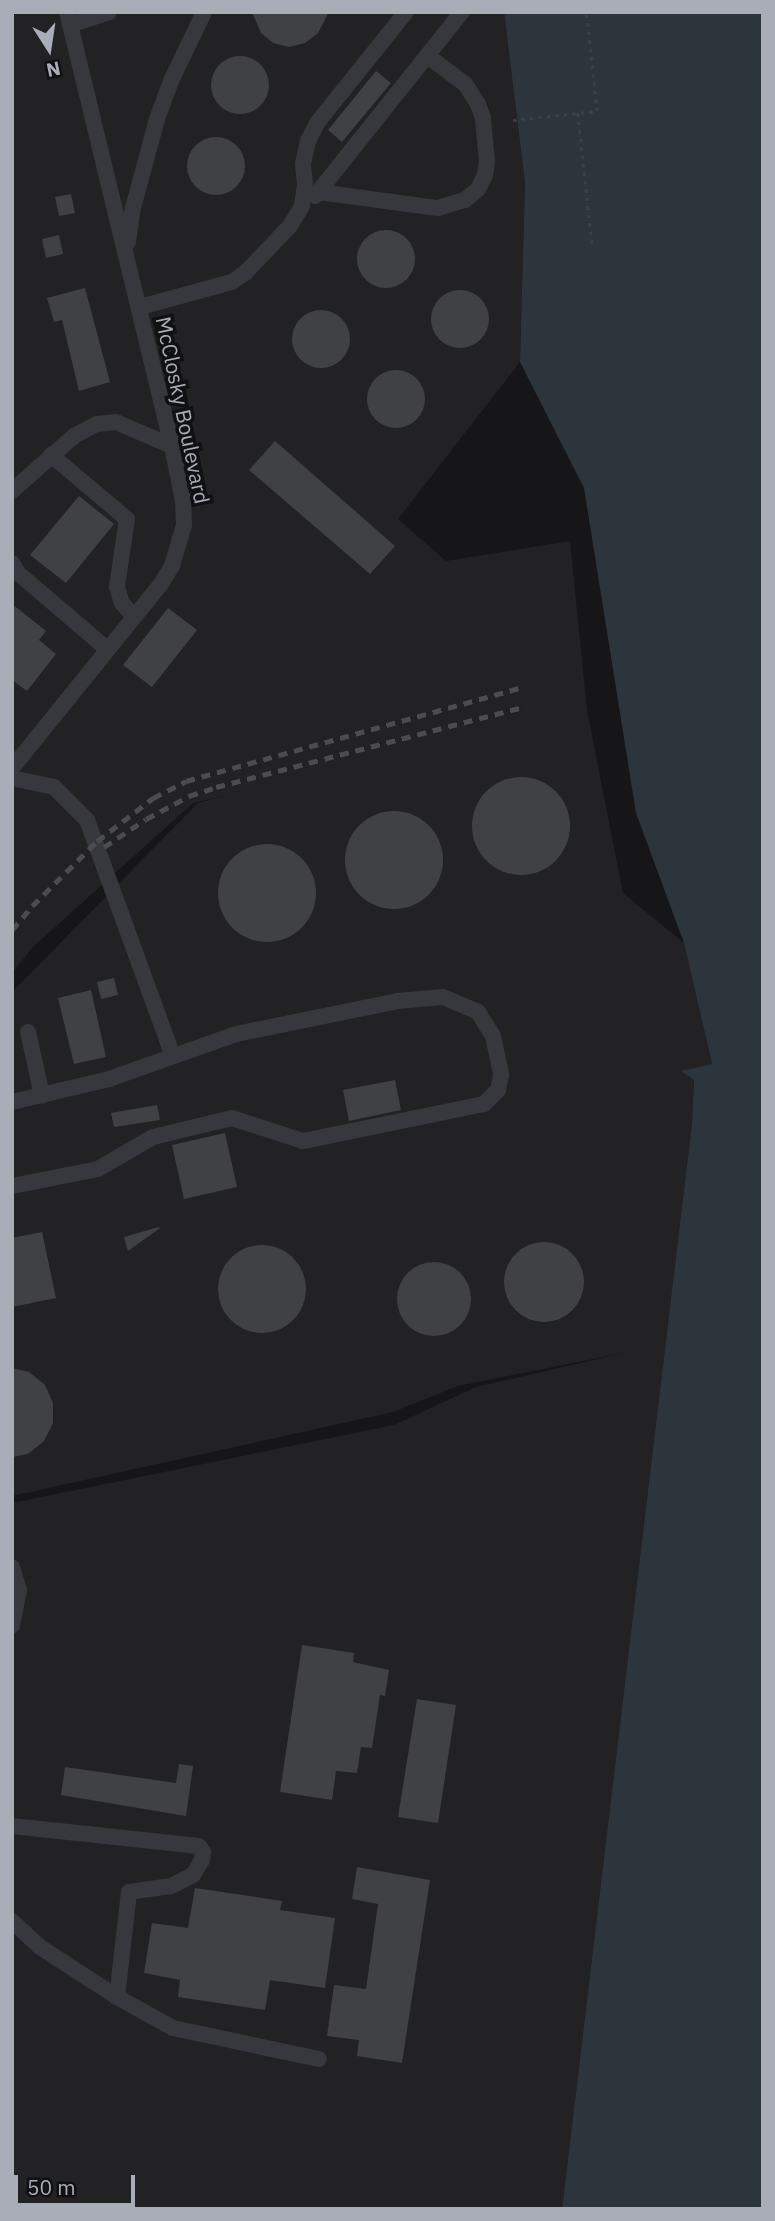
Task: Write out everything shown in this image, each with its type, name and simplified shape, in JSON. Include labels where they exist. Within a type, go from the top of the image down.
[{"type":"street","points":[[69,18],[109,12]]},
{"type":"street","points":[[126,251],[133,208],[158,119],[171,81],[204,12]]},
{"type":"street","points":[[290,226],[302,206],[305,184],[303,164],[307,141],[317,123],[405,12]]},
{"type":"street","points":[[139,307],[232,282],[245,273],[319,192],[429,57],[462,12]]},
{"type":"street","name":"McClosky Boulevard","points":[[12,768],[172,566],[184,524],[183,501],[172,446],[69,18]]},
{"type":"street","points":[[319,192],[438,208],[465,200],[478,189],[485,176],[487,162],[483,118],[478,104],[465,84],[429,57]]},
{"type":"street","points":[[12,491],[74,436],[106,422],[124,424],[172,446]]},
{"type":"street","points":[[51,456],[127,519],[117,587],[122,603],[134,617]]},
{"type":"street","points":[[12,564],[18,573],[108,650]]},
{"type":"street","points":[[12,778],[54,787],[87,820],[173,1056]]},
{"type":"street","points":[[12,1102],[109,1079],[236,1034],[398,1001],[443,997],[478,1012],[493,1036],[501,1075],[499,1090],[484,1104],[303,1141],[232,1118],[153,1137],[98,1169],[12,1186]]},
{"type":"street","points":[[28,1032],[42,1095]]},
{"type":"street","points":[[12,1567],[19,1590],[12,1625]]},
{"type":"street","points":[[12,1826],[199,1846],[203,1852],[202,1860],[193,1875],[172,1886],[129,1892],[117,1997]]},
{"type":"street","points":[[12,1921],[40,1947],[117,1997],[173,2028],[319,2059]]},
{"type":"path","points":[[513,121],[597,111],[586,12]]},
{"type":"path","points":[[578,113],[592,245]]},
{"type":"shaded area","points":[[12,12],[504,12],[525,183],[520,362],[398,519],[446,561],[570,541],[587,710],[623,893],[684,943],[712,1064],[682,1071],[694,1080],[692,1123],[562,2209],[12,2209],[12,1503],[394,1425],[476,1387],[628,1352],[458,1386],[393,1412],[12,1496],[12,992],[198,803],[227,795],[193,803],[33,947],[12,973]]},
{"type":"shaded area","points":[[504,12],[763,12],[763,2209],[562,2209],[692,1123],[694,1080],[681,1071],[712,1064],[684,943],[636,813],[584,488],[520,362],[525,183]]},
{"type":"building","points":[[252,12],[329,12],[318,33],[305,43],[289,47],[273,43],[261,33]]},
{"type":"building","points":[[234,56],[246,56],[261,64],[269,79],[269,91],[261,106],[246,114],[234,114],[219,106],[211,91],[211,79],[219,64]]},
{"type":"building","points":[[376,71],[391,83],[342,142],[328,130]]},
{"type":"building","points":[[210,137],[222,137],[237,145],[245,160],[245,172],[237,187],[222,195],[210,195],[195,187],[187,172],[187,160],[195,145]]},
{"type":"building","points":[[71,194],[75,213],[59,216],[55,197]]},
{"type":"building","points":[[380,230],[392,230],[407,238],[415,253],[415,265],[407,280],[392,288],[380,288],[365,280],[357,265],[357,253],[365,238]]},
{"type":"building","points":[[59,235],[63,254],[46,258],[42,239]]},
{"type":"building","points":[[85,288],[110,382],[79,391],[62,320],[54,322],[47,298]]},
{"type":"building","points":[[454,290],[466,290],[476,294],[485,303],[489,325],[481,340],[466,348],[454,348],[444,344],[435,335],[431,325],[431,313],[435,303],[444,294]]},
{"type":"building","points":[[315,310],[327,310],[337,314],[346,323],[350,345],[342,360],[327,368],[315,368],[305,364],[296,355],[292,345],[292,333],[296,323],[305,314]]},
{"type":"building","points":[[390,370],[402,370],[417,378],[425,393],[425,405],[417,420],[402,428],[390,428],[375,420],[367,405],[367,393],[375,378]]},
{"type":"building","points":[[275,441],[395,546],[370,574],[249,470]]},
{"type":"building","points":[[79,496],[114,524],[66,583],[30,555]]},
{"type":"building","points":[[12,604],[46,631],[39,640],[56,654],[27,691],[12,680]]},
{"type":"building","points":[[168,608],[197,630],[152,687],[123,665]]},
{"type":"building","points":[[521,777],[540,781],[556,791],[566,807],[570,826],[566,845],[556,861],[540,871],[521,875],[502,871],[486,861],[476,845],[472,826],[476,807],[486,791],[502,781]]},
{"type":"building","points":[[394,811],[413,815],[429,825],[439,841],[443,860],[439,879],[429,895],[413,905],[394,909],[375,905],[359,895],[349,879],[345,860],[349,841],[359,825],[375,815]]},
{"type":"building","points":[[267,844],[286,848],[302,858],[312,874],[316,893],[312,912],[302,928],[286,938],[267,942],[248,938],[232,928],[222,912],[218,893],[222,874],[232,858],[248,848]]},
{"type":"building","points":[[114,978],[118,995],[101,999],[97,982]]},
{"type":"building","points":[[91,990],[106,1057],[74,1064],[58,998]]},
{"type":"building","points":[[395,1080],[401,1110],[349,1121],[343,1090]]},
{"type":"building","points":[[157,1105],[160,1120],[114,1127],[111,1113]]},
{"type":"building","points":[[225,1133],[237,1187],[184,1199],[172,1145]]},
{"type":"building","points":[[160,1228],[128,1251],[124,1237]]},
{"type":"building","points":[[42,1232],[56,1298],[12,1307],[12,1238]]},
{"type":"building","points":[[544,1242],[559,1245],[572,1254],[581,1267],[584,1282],[581,1297],[572,1310],[559,1319],[544,1322],[529,1319],[516,1310],[507,1297],[504,1282],[507,1267],[516,1254],[529,1245]]},
{"type":"building","points":[[262,1245],[279,1249],[293,1258],[302,1272],[306,1289],[302,1306],[293,1320],[279,1329],[262,1333],[245,1329],[231,1320],[222,1306],[218,1289],[222,1272],[231,1258],[245,1249]]},
{"type":"building","points":[[434,1262],[448,1265],[460,1273],[468,1285],[471,1299],[468,1313],[460,1325],[448,1333],[434,1336],[420,1333],[408,1325],[400,1313],[397,1299],[400,1285],[408,1273],[420,1265]]},
{"type":"building","points":[[12,1368],[29,1372],[45,1385],[53,1403],[53,1423],[44,1441],[28,1454],[12,1457]]},
{"type":"building","points":[[302,1645],[354,1653],[353,1662],[389,1670],[385,1696],[380,1695],[372,1748],[361,1747],[357,1773],[336,1771],[332,1800],[280,1792]]},
{"type":"building","points":[[417,1699],[456,1705],[438,1823],[398,1817]]},
{"type":"building","points":[[179,1764],[193,1766],[186,1816],[61,1795],[65,1767],[176,1783]]},
{"type":"building","points":[[357,1867],[430,1880],[402,2063],[357,2056],[359,2040],[327,2036],[334,1985],[366,1989],[378,1904],[352,1899]]},
{"type":"building","points":[[195,1888],[282,1901],[280,1910],[335,1918],[325,1988],[270,1980],[265,2010],[178,1997],[180,1980],[144,1973],[152,1923],[188,1928]]},
{"type":"railway","points":[[12,930],[32,906],[97,841],[153,798],[186,781],[522,687]]},
{"type":"railway","points":[[104,847],[146,819],[189,796],[526,706]]}]
